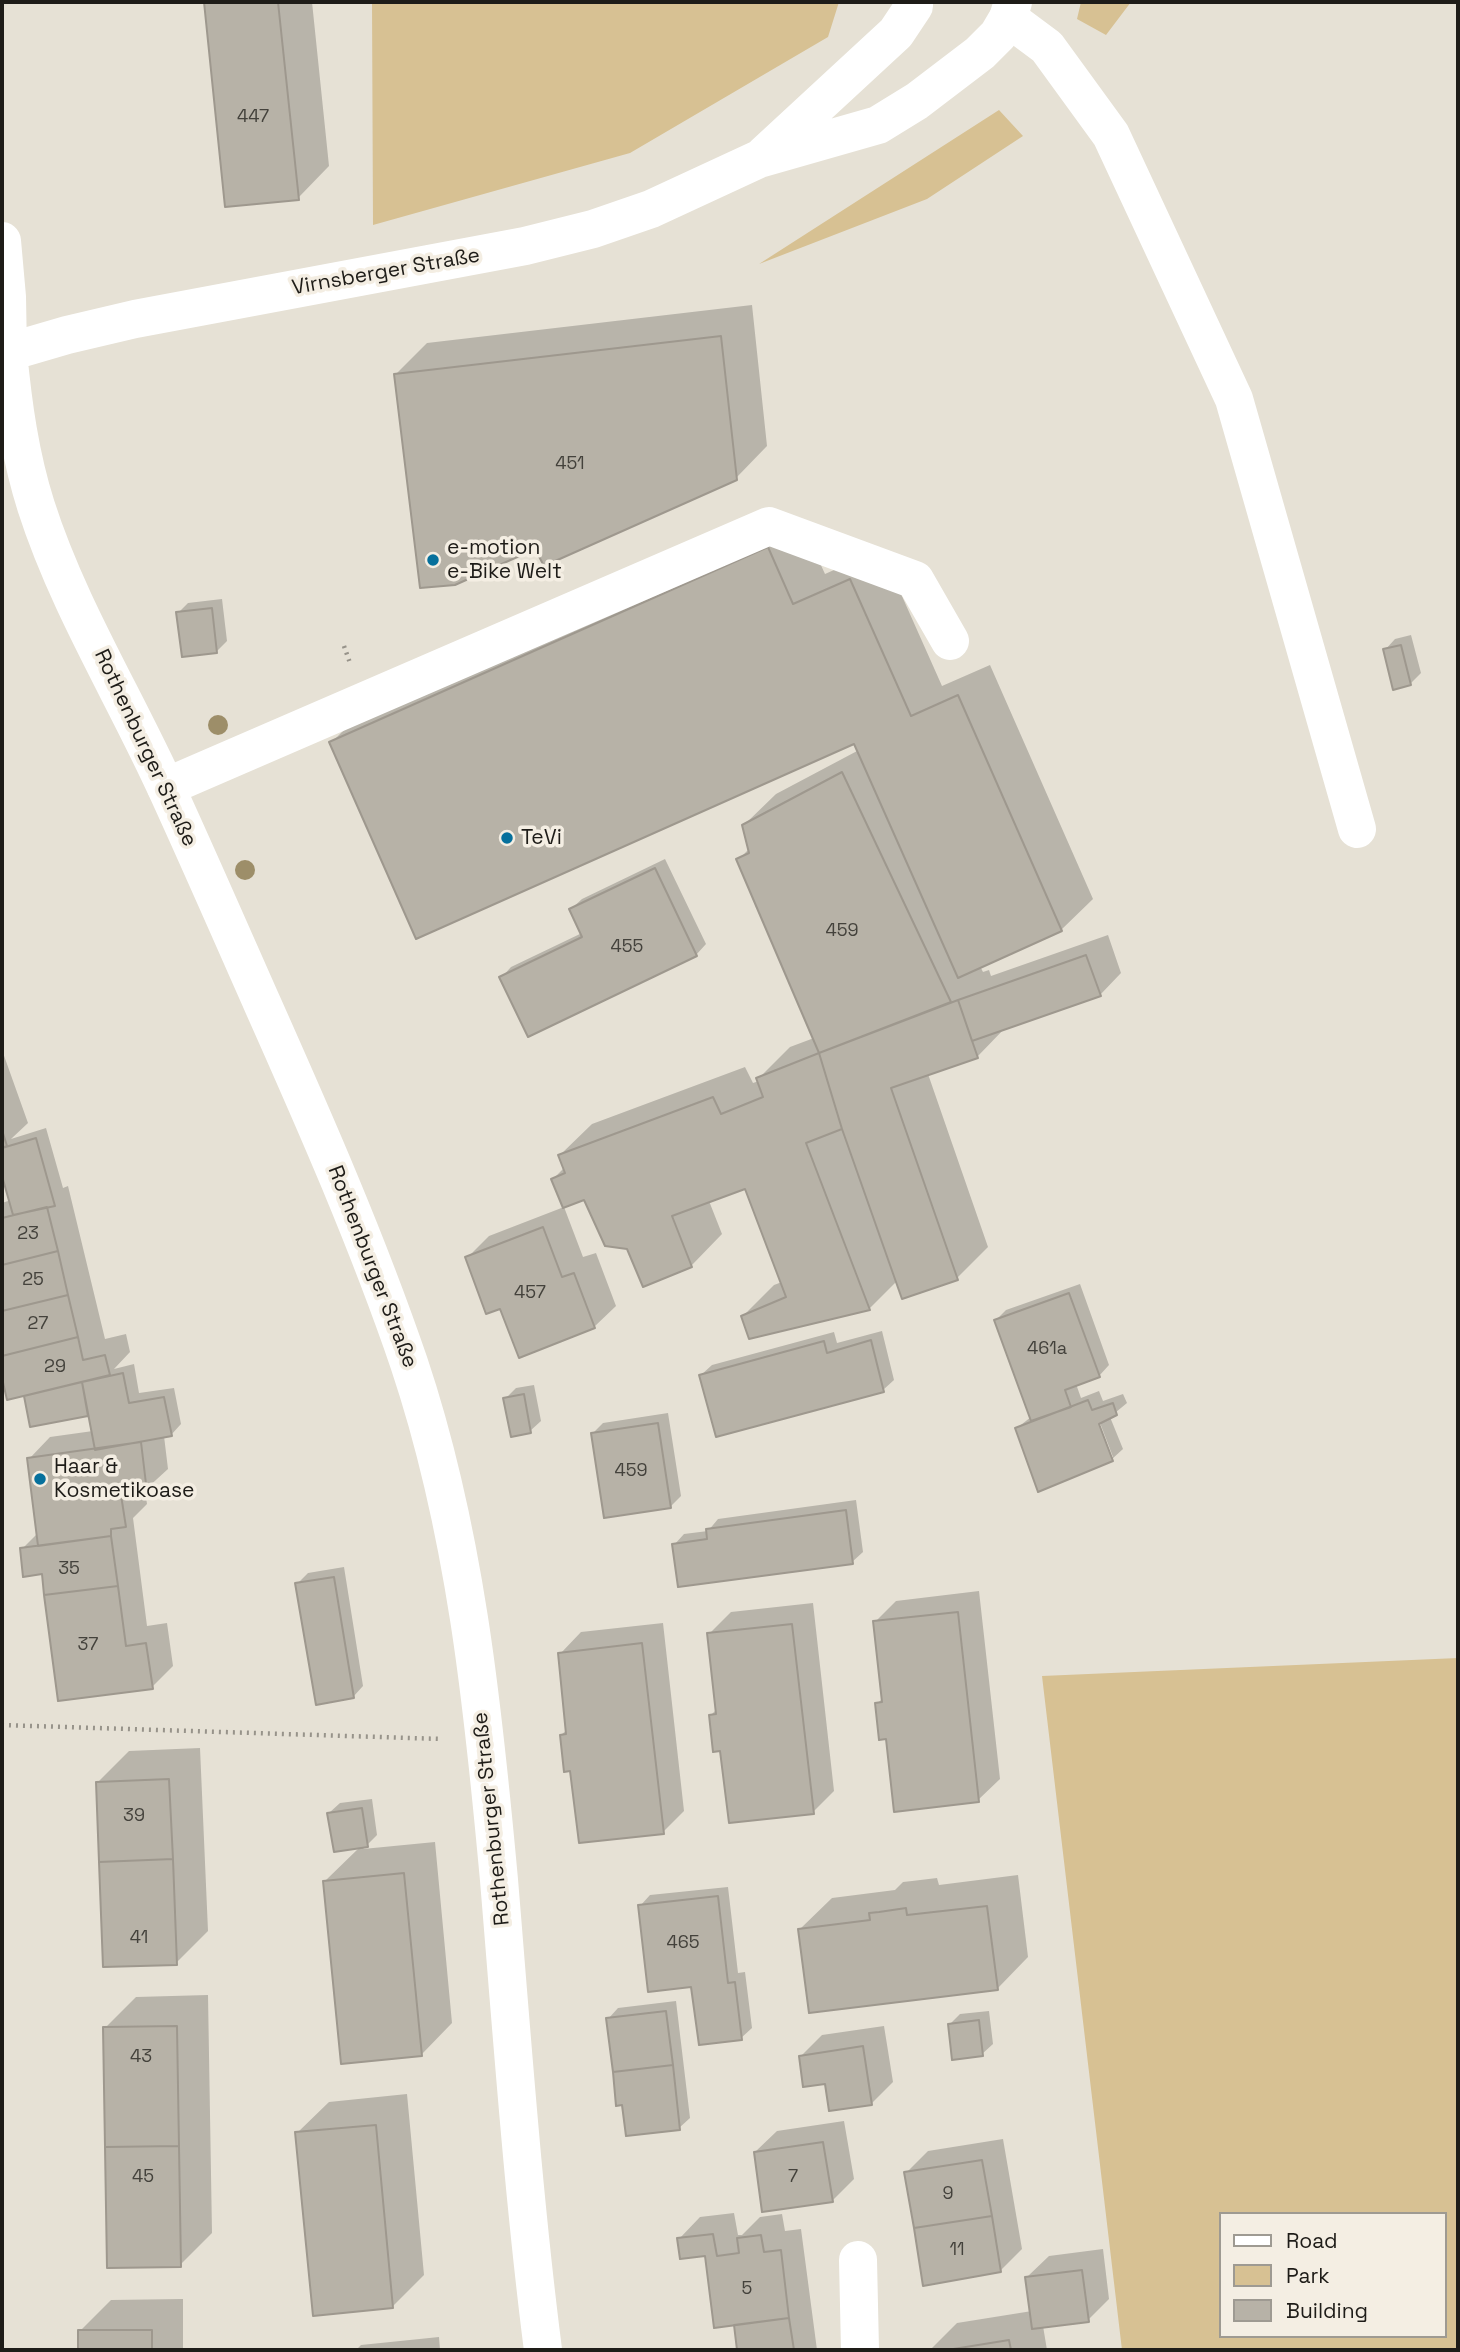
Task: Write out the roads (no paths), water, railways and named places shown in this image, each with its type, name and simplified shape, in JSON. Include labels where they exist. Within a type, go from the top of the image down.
[{"type":"main road","name":"Virnsberger Straße","points":[[760,159],[905,17]]},
{"type":"main road","name":"Virnsberger Straße","points":[[5,353],[135,319],[472,257],[593,229],[651,209],[760,159],[878,125],[962,68],[1006,18]]},
{"type":"main road","points":[[1006,18],[1047,47],[1111,135],[1234,399],[1357,829]]},
{"type":"main road","name":"Rothenburger Straße","points":[[2,241],[7,297],[5,353],[28,480],[49,543],[166,787],[323,1137],[410,1367],[443,1479],[460,1553],[485,1741],[543,2350]]},
{"type":"main road","points":[[166,787],[769,526],[915,580],[950,641]]},
{"type":"main road","points":[[858,2260],[860,2350]]},
{"type":"place","name":"e-motion e-Bike Welt","points":[[433,560]]},
{"type":"place","name":"TeVi","points":[[507,838]]},
{"type":"place","name":"Haar & Kosmetikoase","points":[[40,1479]]}]
